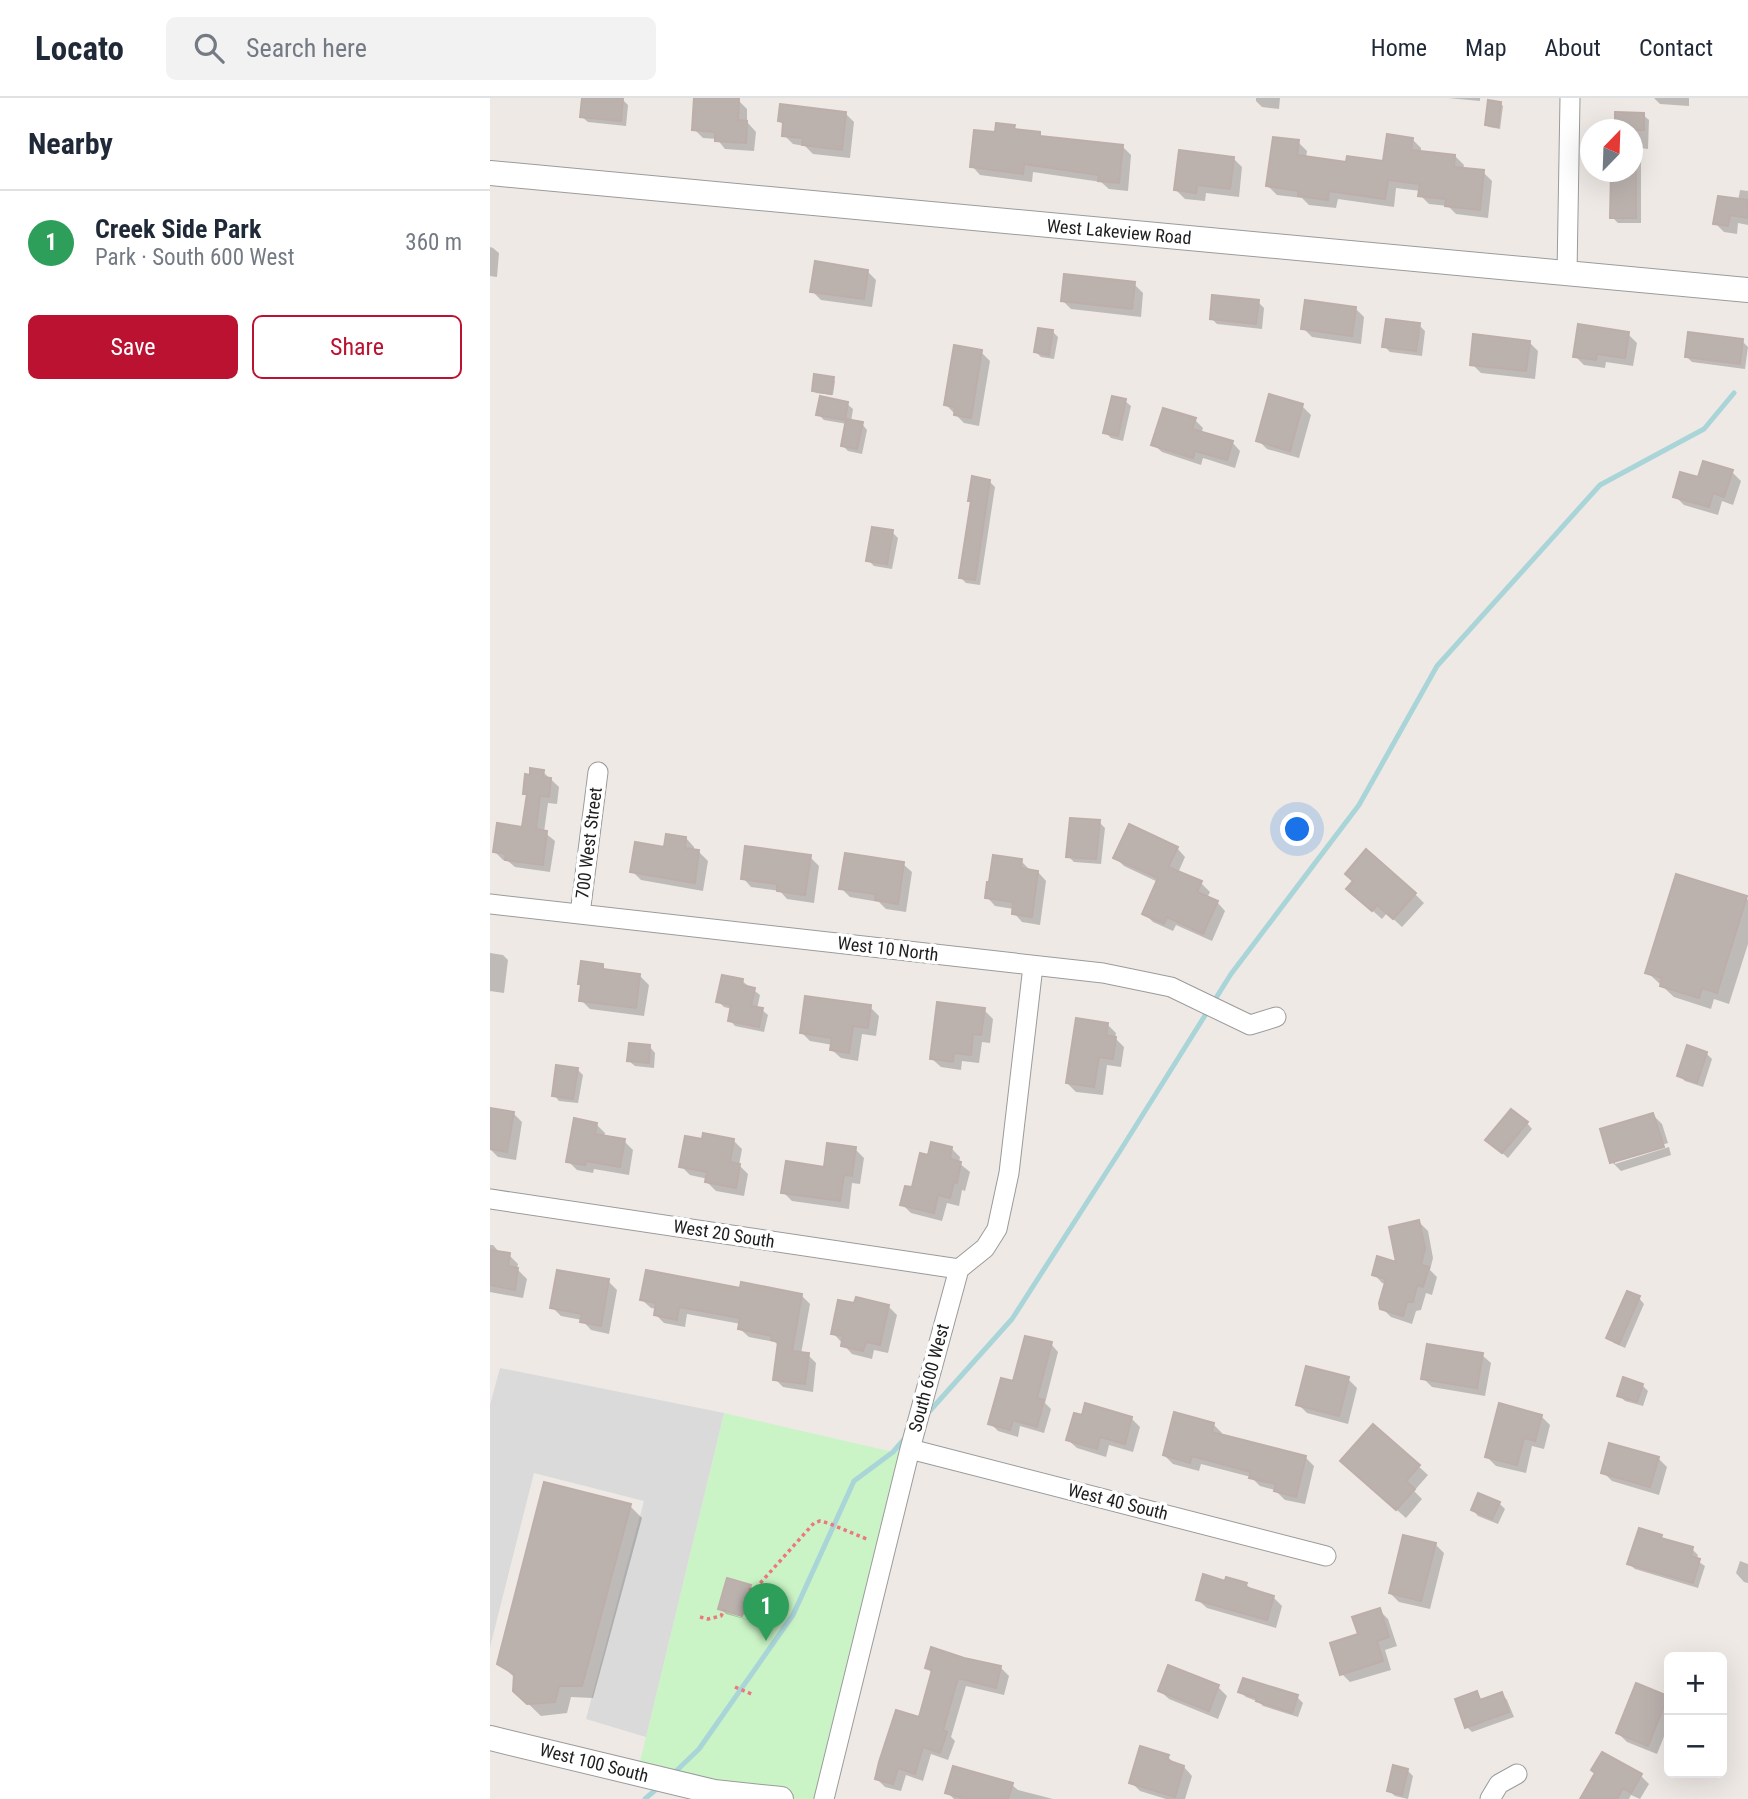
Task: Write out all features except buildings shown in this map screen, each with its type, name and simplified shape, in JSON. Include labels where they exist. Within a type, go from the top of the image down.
[{"type":"street","points":[[1567,274],[1570,98]]},
{"type":"street","name":"West Lakeview Road","points":[[490,173],[1748,290]]},
{"type":"street","name":"700 West Street","points":[[580,914],[598,772]]},
{"type":"street","name":"West 10 North","points":[[490,904],[1103,973],[1171,987],[1250,1025],[1276,1017]]},
{"type":"street","points":[[959,1269],[985,1248],[997,1229],[1009,1172],[1034,966]]},
{"type":"street","name":"West 20 South","points":[[490,1199],[959,1269]]},
{"type":"street","name":"South 600 West","points":[[824,1799],[910,1449],[959,1269]]},
{"type":"street","name":"West 40 South","points":[[910,1449],[1326,1556]]},
{"type":"street","name":"West 100 South","points":[[490,1738],[713,1792],[781,1799]]},
{"type":"street","points":[[1490,1799],[1499,1784],[1517,1774]]},
{"type":"path","points":[[749,1590],[755,1589],[814,1523],[828,1523],[869,1541]]},
{"type":"path","points":[[700,1617],[708,1619],[721,1616],[724,1610]]},
{"type":"path","points":[[735,1687],[754,1695]]},
{"type":"green space","points":[[724,1413],[893,1452],[910,1449],[824,1799],[781,1799],[637,1774]]},
{"type":"shaded area","points":[[500,1368],[724,1413],[646,1737],[586,1719],[644,1501],[534,1473],[490,1647],[490,1405]]},
{"type":"waterway","points":[[927,1414],[1012,1319],[1231,974],[1359,805],[1437,666],[1600,485],[1704,429],[1734,393]]},
{"type":"waterway","points":[[672,1775],[699,1749],[793,1615],[854,1481],[893,1452],[906,1437]]},
{"type":"waterway","points":[[645,1799],[660,1786]]},
{"type":"place","name":"Creek Side Park","points":[[766,1641]]}]
